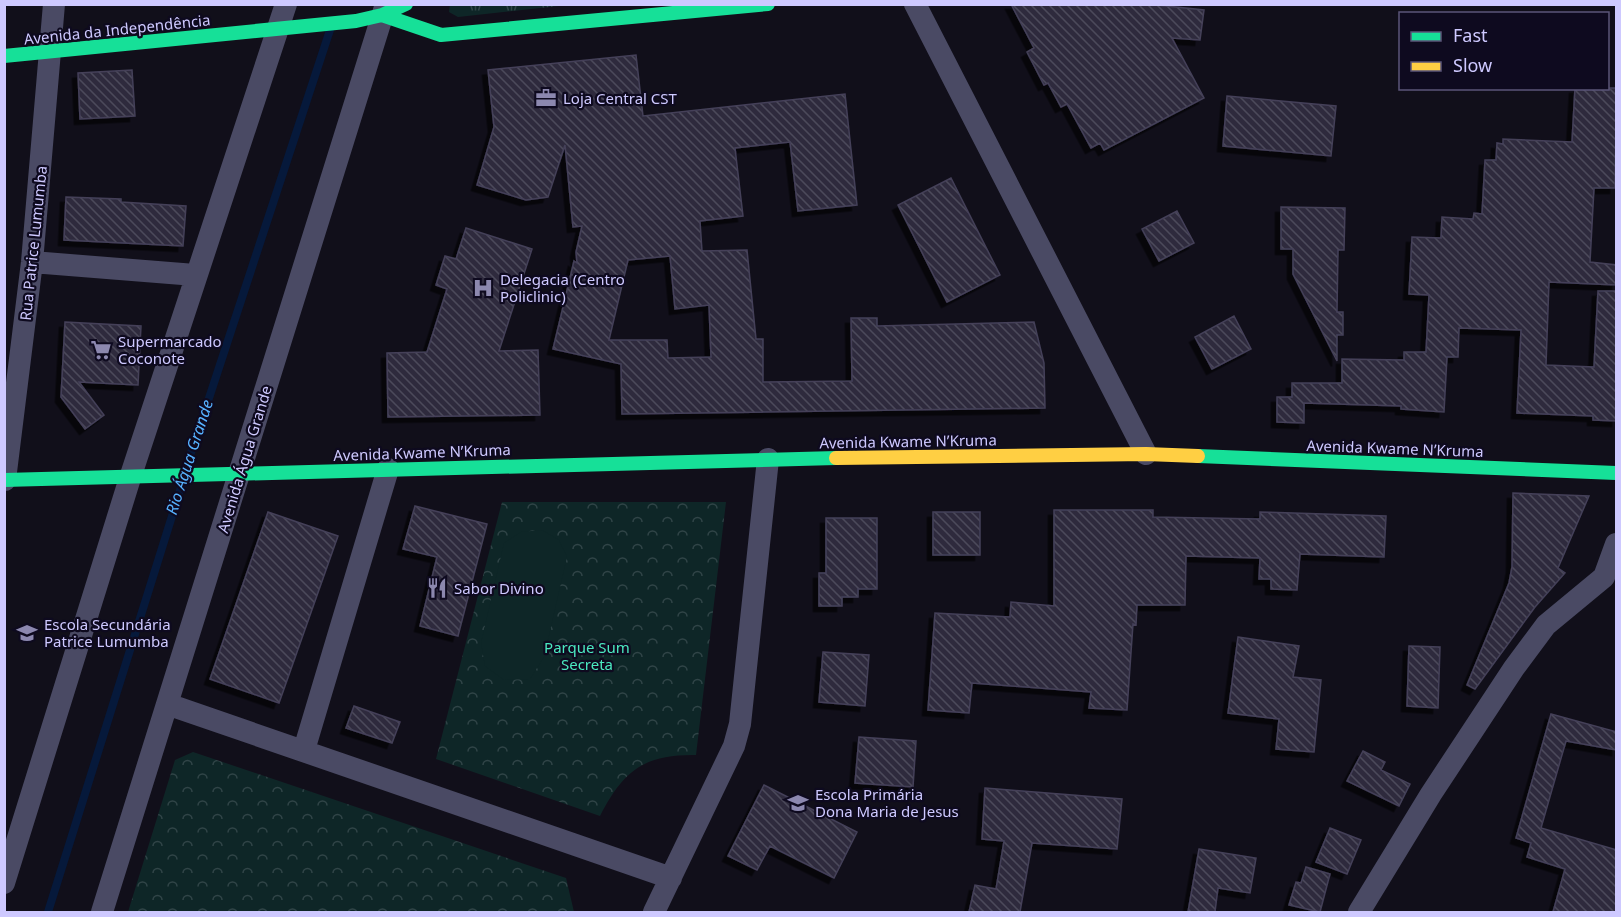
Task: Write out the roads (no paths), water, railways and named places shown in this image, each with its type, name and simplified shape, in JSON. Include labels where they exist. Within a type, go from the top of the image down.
[{"type":"street","name":"Rua Patrice Lumumba","points":[[5,480],[32,262],[54,4]]},
{"type":"street","points":[[4,883],[130,478],[286,4]]},
{"type":"street","name":"Avenida da Independência","points":[[4,56],[356,21],[405,4]]},
{"type":"street","points":[[384,10],[441,35],[768,4]]},
{"type":"street","points":[[915,4],[1146,454]]},
{"type":"street","name":"Avenida Água Grande","points":[[102,912],[384,10]]},
{"type":"street","points":[[32,262],[195,276]]},
{"type":"street","name":"Avenida Kwame N’Kruma","points":[[5,480],[768,459],[1146,454],[1617,473]]},
{"type":"street","points":[[654,912],[735,746],[740,724],[768,459]]},
{"type":"street","points":[[304,750],[388,470]]},
{"type":"street","points":[[1359,912],[1437,784],[1514,668],[1546,625],[1604,577],[1617,544]]},
{"type":"street","points":[[167,704],[671,878]]},
{"type":"waterway","name":"Rio Água Grande","points":[[186,468],[330,30]]},
{"type":"waterway","name":"Rio Água Grande","points":[[48,912],[183,481]]},
{"type":"place","name":"Loja Central CST","points":[[546,98]]},
{"type":"place","name":"Delegacia (Centro Policlinic)","points":[[483,288]]},
{"type":"place","name":"Supermarcado Coconote","points":[[101,350]]},
{"type":"place","name":"Sabor Divino","points":[[437,588]]},
{"type":"place","name":"Escola Secundária Patrice Lumumba","points":[[27,633]]},
{"type":"place","name":"Escola Primária Dona Maria de Jesus","points":[[798,803]]},
{"type":"park label","name":"Parque Sum Secreta","points":[[587,656]]}]
